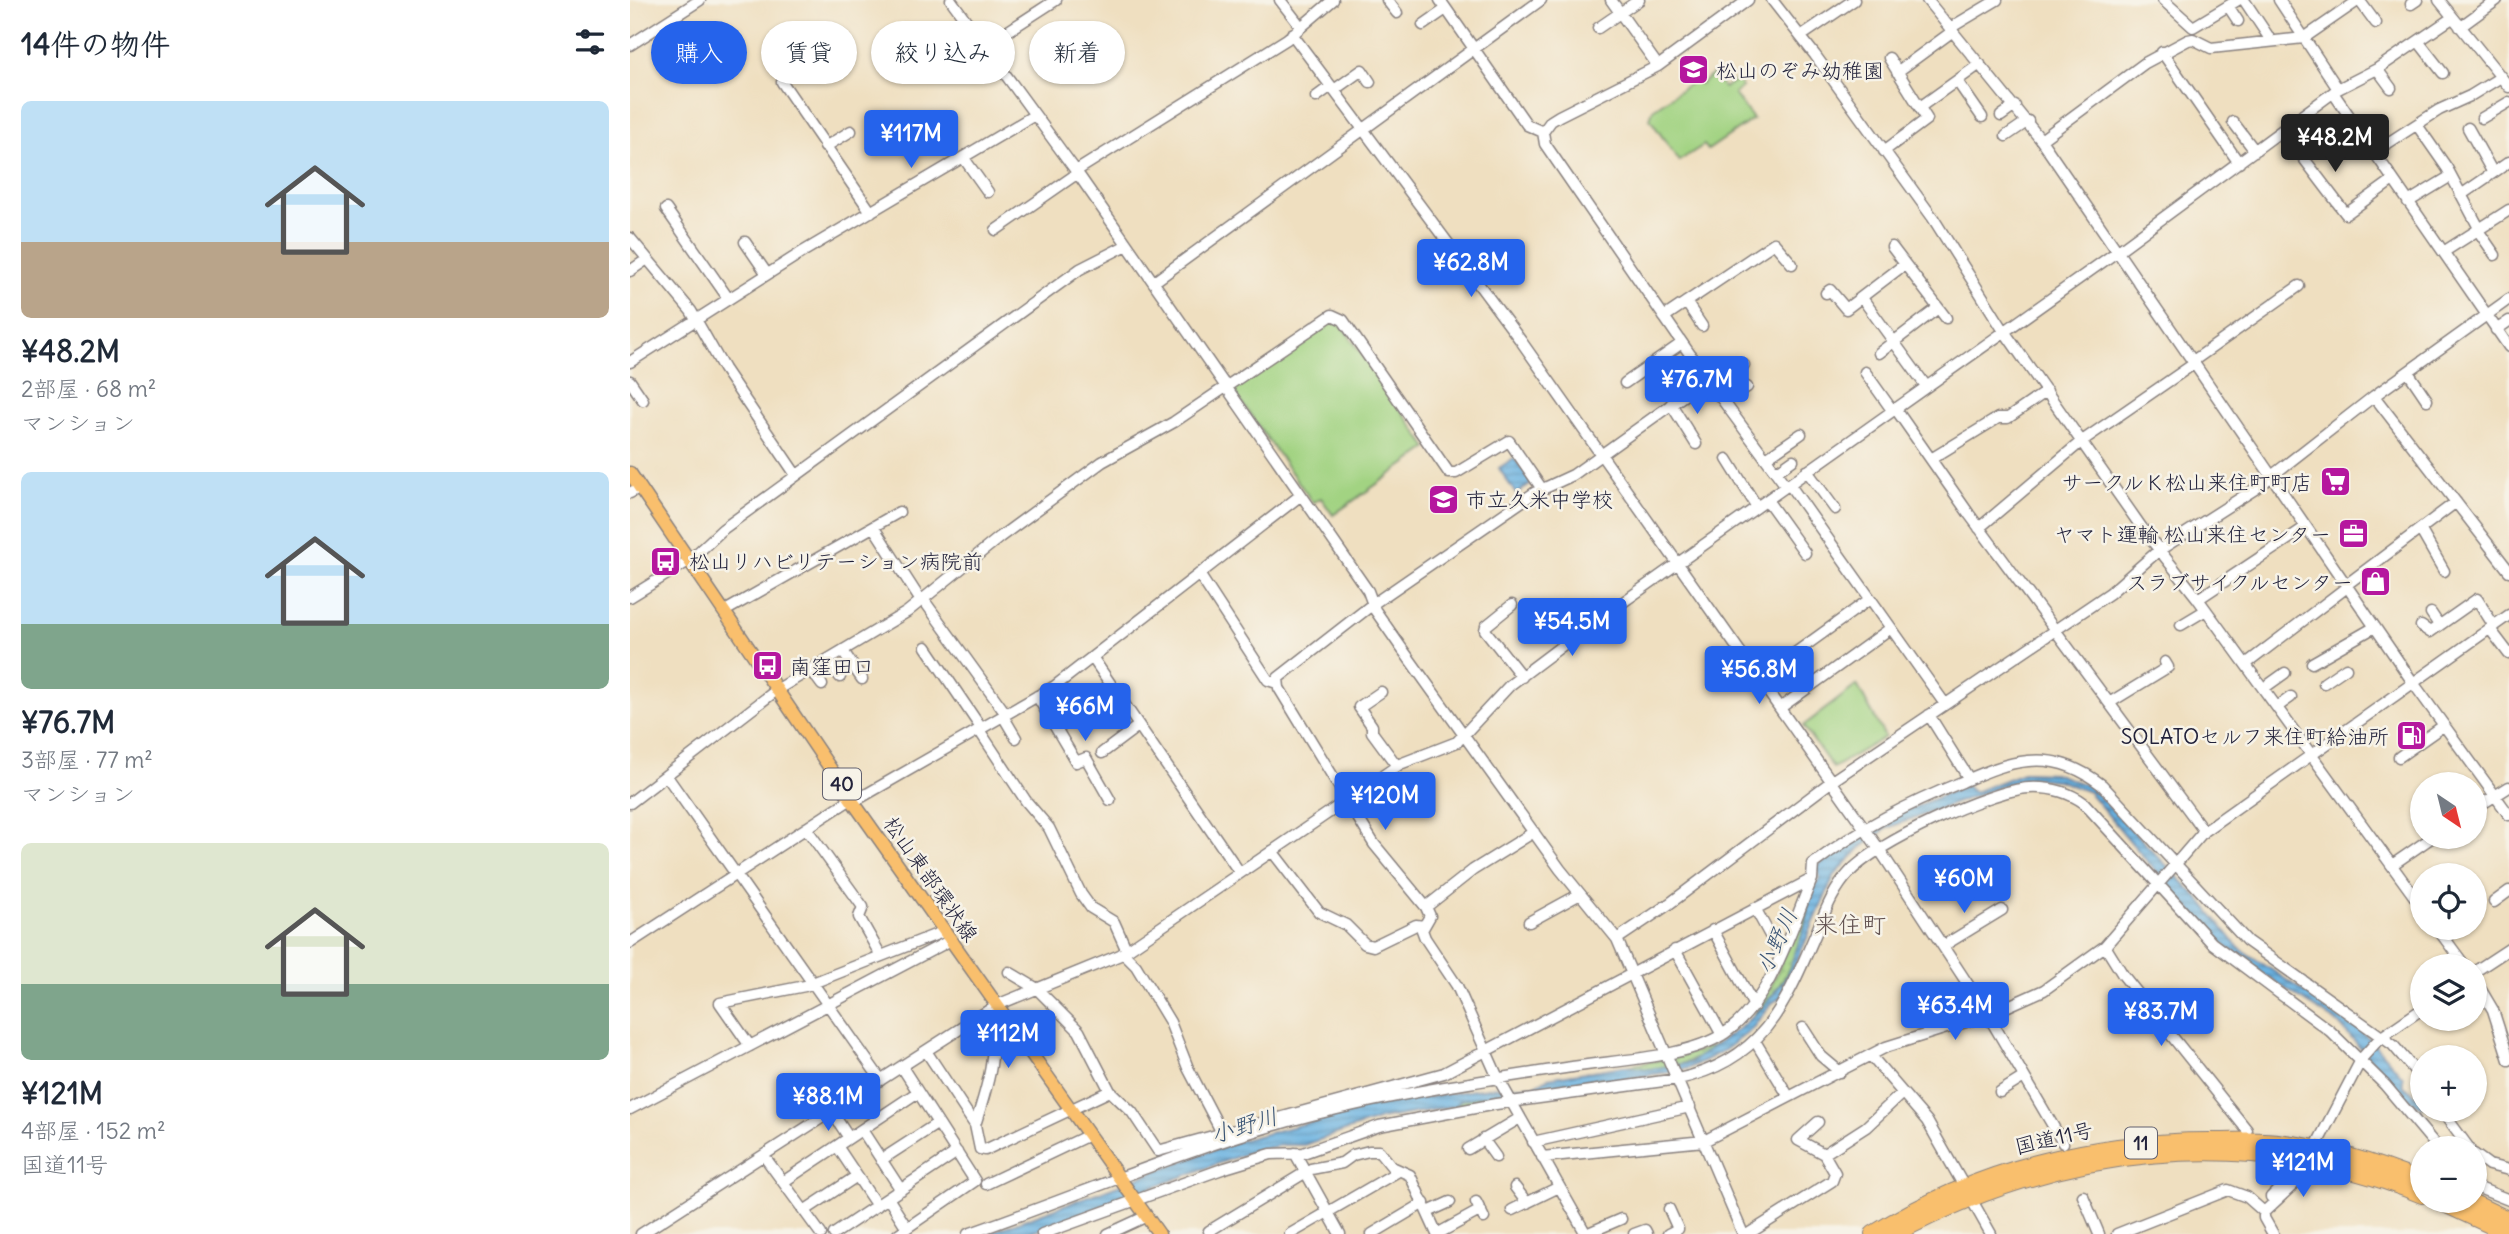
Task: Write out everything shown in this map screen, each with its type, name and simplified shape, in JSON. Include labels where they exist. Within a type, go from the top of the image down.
[{"type":"highway","name":"国道11号","points":[[1873,1234],[2035,1162],[2141,1143],[2259,1141],[2313,1154],[2366,1161],[2410,1178]]},
{"type":"highway","name":"国道11号","points":[[2313,1154],[2410,1190]]},
{"type":"highway","name":"国道11号","points":[[1895,1234],[1966,1193]]},
{"type":"highway","points":[[2487,1210],[2509,1220]]},
{"type":"highway","points":[[2464,1213],[2509,1234]]},
{"type":"main road","name":"松山東部環状線","points":[[630,473],[635,490],[690,560],[852,800],[948,935],[994,1007],[1159,1234]]},
{"type":"street","points":[[630,45],[700,0]]},
{"type":"street","points":[[951,0],[967,21]]},
{"type":"street","points":[[1015,27],[1056,0]]},
{"type":"street","points":[[1280,0],[1333,88],[1521,341],[1878,847],[1988,1015],[2063,1143]]},
{"type":"street","points":[[996,230],[1077,172],[1296,30],[1333,0]]},
{"type":"street","points":[[1392,7],[1403,0]]},
{"type":"street","points":[[1154,282],[1541,0]]},
{"type":"street","points":[[1611,0],[1658,66]]},
{"type":"street","points":[[1598,28],[1639,0]]},
{"type":"street","points":[[1543,132],[1559,116],[1658,66],[1748,0]]},
{"type":"street","points":[[1772,0],[1933,218],[2004,331],[2158,551],[2198,599],[2410,890]]},
{"type":"street","points":[[1801,36],[1854,0]]},
{"type":"street","points":[[1927,0],[2028,121],[2443,726],[2509,815]]},
{"type":"street","points":[[1898,72],[1952,30],[1997,0]]},
{"type":"street","points":[[2163,0],[2193,27],[2233,3],[2238,21]]},
{"type":"street","points":[[2244,0],[2268,36]]},
{"type":"street","points":[[2279,0],[2374,152],[2509,347]]},
{"type":"street","points":[[2335,0],[2343,11]]},
{"type":"street","points":[[2041,140],[2162,52],[2193,39],[2211,48],[2304,38],[2359,0],[2376,23]]},
{"type":"street","points":[[2439,0],[2509,87]]},
{"type":"street","points":[[641,1234],[994,1007],[1125,952],[1397,766],[1447,748],[1465,735],[1522,677],[1893,409],[2118,251],[2336,91],[2377,69],[2418,41],[2497,0]]},
{"type":"street","points":[[1423,25],[1443,4],[1527,125],[1543,132]]},
{"type":"street","points":[[2418,41],[2443,73]]},
{"type":"street","points":[[2162,52],[2239,163]]},
{"type":"street","points":[[1884,151],[1927,119],[1889,58]]},
{"type":"street","points":[[1920,107],[1980,64]]},
{"type":"street","points":[[2377,69],[2391,88]]},
{"type":"street","points":[[1316,97],[1362,70],[1370,82]]},
{"type":"street","points":[[2374,152],[2501,77]]},
{"type":"street","points":[[1957,81],[1982,117]]},
{"type":"street","points":[[783,84],[871,212]]},
{"type":"street","points":[[1011,84],[1154,282],[1465,735],[1580,894],[1617,939],[1634,972],[1746,1234],[1832,1181],[1835,1173],[1824,1154],[1798,1140],[1818,1122]]},
{"type":"street","points":[[2482,118],[2509,102]]},
{"type":"street","points":[[2001,116],[2015,106]]},
{"type":"street","points":[[630,362],[767,274],[1033,116]]},
{"type":"street","points":[[2006,136],[2028,121]]},
{"type":"street","points":[[2233,122],[2255,151]]},
{"type":"street","points":[[2417,125],[2451,176],[2495,255]]},
{"type":"street","points":[[2468,128],[2493,173]]},
{"type":"street","points":[[825,147],[851,131]]},
{"type":"street","points":[[2283,131],[2346,214],[2393,180]]},
{"type":"street","points":[[1543,132],[1545,144],[1710,383],[1788,485],[1945,704]]},
{"type":"street","points":[[964,157],[988,192]]},
{"type":"street","points":[[2461,195],[2509,162]]},
{"type":"street","points":[[2408,202],[2451,176]]},
{"type":"street","points":[[666,209],[728,298]]},
{"type":"street","points":[[2445,251],[2509,210]]},
{"type":"street","points":[[630,238],[695,318],[724,369],[796,475]]},
{"type":"street","points":[[745,242],[767,274]]},
{"type":"street","points":[[1664,317],[1774,243],[1792,264]]},
{"type":"street","points":[[630,597],[690,560],[723,529],[1080,269],[1128,245]]},
{"type":"street","points":[[1892,247],[1946,318]]},
{"type":"street","points":[[630,271],[646,260]]},
{"type":"street","points":[[1826,293],[1830,290],[1846,309],[1905,264]]},
{"type":"street","points":[[1979,528],[2082,441],[2299,286]]},
{"type":"street","points":[[1862,298],[1926,386]]},
{"type":"street","points":[[1617,939],[1669,904],[1832,781],[2110,593],[2158,551],[2272,476],[2374,396],[2509,299]]},
{"type":"street","points":[[1686,302],[1702,326]]},
{"type":"street","points":[[1879,353],[1938,308]]},
{"type":"street","points":[[630,803],[778,689],[922,600],[1102,462],[1174,422],[1328,316],[1337,316],[1449,473],[1456,473],[1509,441],[1542,489]]},
{"type":"street","points":[[2496,330],[2509,321]]},
{"type":"street","points":[[1625,383],[1695,338]]},
{"type":"street","points":[[1277,683],[1278,678],[1373,604],[1542,489],[1573,475],[1671,404],[1744,365]]},
{"type":"street","points":[[1865,372],[2204,831]]},
{"type":"street","points":[[2408,372],[2427,400]]},
{"type":"street","points":[[630,381],[643,400]]},
{"type":"street","points":[[1723,400],[1747,387]]},
{"type":"street","points":[[1930,459],[1998,418],[2008,418],[2047,391]]},
{"type":"street","points":[[2374,396],[2509,571]]},
{"type":"street","points":[[1671,404],[1696,444]]},
{"type":"street","points":[[1733,438],[1745,429]]},
{"type":"street","points":[[1766,458],[1801,434]]},
{"type":"street","points":[[1727,459],[1805,553]]},
{"type":"street","points":[[1776,472],[1794,460]]},
{"type":"street","points":[[1807,471],[1835,509]]},
{"type":"street","points":[[630,943],[852,800],[1037,696],[1092,657],[1301,495]]},
{"type":"street","points":[[2246,664],[2456,502]]},
{"type":"street","points":[[725,611],[899,512]]},
{"type":"street","points":[[2198,599],[2306,527]]},
{"type":"street","points":[[874,528],[1004,715],[1016,738]]},
{"type":"street","points":[[2420,529],[2444,571]]},
{"type":"street","points":[[1199,574],[1268,680],[1277,683],[1374,844],[1426,907],[1430,916],[1424,926],[1425,938],[1457,986],[1499,1080],[1586,1234],[1621,1219]]},
{"type":"street","points":[[1759,678],[1870,599]]},
{"type":"street","points":[[2421,626],[2430,632],[2477,599],[2509,654]]},
{"type":"street","points":[[1512,605],[1486,626],[1485,630],[1522,677]]},
{"type":"street","points":[[2181,625],[2206,610]]},
{"type":"street","points":[[2431,613],[2439,625]]},
{"type":"street","points":[[1542,1157],[1704,1141],[1903,1041],[1988,1015],[2044,990],[2105,946],[2204,831],[2509,615]]},
{"type":"street","points":[[2346,668],[2327,681],[2315,662],[2375,627]]},
{"type":"street","points":[[1780,708],[1891,628]]},
{"type":"street","points":[[926,647],[1026,802],[1049,828],[1081,894],[1091,908],[1114,922],[1125,952],[1170,1022],[1188,1068],[1221,1131]]},
{"type":"street","points":[[843,651],[862,679]]},
{"type":"street","points":[[1092,657],[1240,873]]},
{"type":"street","points":[[828,660],[840,677]]},
{"type":"street","points":[[2109,703],[2168,667],[2165,662]]},
{"type":"street","points":[[811,670],[822,685]]},
{"type":"street","points":[[2263,688],[2285,673]]},
{"type":"street","points":[[1381,692],[1359,707],[1372,726],[1372,732],[1397,766]]},
{"type":"street","points":[[1037,696],[1076,762],[1086,758],[1110,800]]},
{"type":"street","points":[[2277,706],[2291,697]]},
{"type":"street","points":[[1929,715],[1969,779]]},
{"type":"street","points":[[1102,753],[1139,726]]},
{"type":"street","points":[[2399,757],[2443,726]]},
{"type":"street","points":[[968,1234],[1229,1139],[1312,1115],[1499,1080],[1668,1054],[1701,1045],[1739,1023],[1754,1006],[1812,879],[1814,864],[1864,828],[1969,779],[2001,766],[2028,761],[2057,763],[2086,772],[2102,785],[2173,866],[2246,941],[2378,1040],[2398,1049],[2410,1064]]},
{"type":"street","points":[[666,775],[881,1080]]},
{"type":"street","points":[[2487,801],[2509,787]]},
{"type":"street","points":[[1042,1234],[1134,1198],[1271,1154],[1286,1151],[1294,1153],[1379,1126],[1511,1102],[1678,1078],[1718,1066],[1755,1041],[1781,1010],[1834,893],[1849,872],[1878,847],[1905,833],[2014,789],[2046,788],[2061,791],[2084,803],[2224,953],[2304,1010],[2360,1060],[2428,1136]]},
{"type":"street","points":[[806,828],[863,907],[859,917],[881,956]]},
{"type":"street","points":[[1426,907],[1473,870],[1534,832]]},
{"type":"street","points":[[2392,865],[2415,849]]},
{"type":"street","points":[[1272,851],[1319,912],[1346,925],[1365,944],[1373,946],[1416,925],[1424,926]]},
{"type":"street","points":[[1009,972],[1036,988],[1063,1011],[1085,1039],[1110,1091],[1132,1112],[1158,1151],[1221,1131],[1437,1076],[1812,879]]},
{"type":"street","points":[[2494,902],[2509,891]]},
{"type":"street","points":[[1529,922],[1580,894]]},
{"type":"street","points":[[1755,908],[1780,954]]},
{"type":"street","points":[[1943,947],[2002,910]]},
{"type":"street","points":[[1713,930],[1754,1006]]},
{"type":"street","points":[[750,1046],[720,1003],[811,983],[881,956],[948,935]]},
{"type":"street","points":[[630,1109],[827,1005],[948,935]]},
{"type":"street","points":[[2105,946],[2123,975],[2247,1130]]},
{"type":"street","points":[[2487,963],[2509,949]]},
{"type":"street","points":[[1675,950],[1722,1035]]},
{"type":"street","points":[[2487,1000],[2506,1038],[2509,1060]]},
{"type":"street","points":[[975,1125],[991,1076],[995,1040],[994,1007]]},
{"type":"street","points":[[2266,1209],[2296,1184],[2360,1060],[2378,1040],[2410,1017]]},
{"type":"street","points":[[1802,1028],[1821,1056],[1840,1072]]},
{"type":"street","points":[[1755,1041],[1789,1097]]},
{"type":"street","points":[[926,1051],[975,1125],[981,1149],[985,1150],[1110,1091]]},
{"type":"street","points":[[1871,1056],[1927,1121],[1991,1234]]},
{"type":"street","points":[[888,1198],[903,1231],[975,1181],[902,1067]]},
{"type":"street","points":[[2000,1092],[2024,1077]]},
{"type":"street","points":[[783,1182],[918,1091]]},
{"type":"street","points":[[1824,1154],[1866,1127],[1901,1094]]},
{"type":"street","points":[[1533,1142],[1690,1107]]},
{"type":"street","points":[[832,1112],[849,1138]]},
{"type":"street","points":[[1468,1149],[1520,1118]]},
{"type":"street","points":[[881,1160],[938,1123]]},
{"type":"street","points":[[862,1130],[901,1190]]},
{"type":"street","points":[[986,1184],[1089,1135]]},
{"type":"street","points":[[1483,1139],[1496,1157]]},
{"type":"street","points":[[838,1146],[877,1206]]},
{"type":"street","points":[[1210,1234],[1209,1231],[1305,1172],[1342,1163],[1353,1155],[1375,1150],[1384,1154],[1398,1172],[1410,1175],[1437,1234],[1480,1210]]},
{"type":"street","points":[[834,1234],[957,1152]]},
{"type":"street","points":[[1294,1153],[1340,1234]]},
{"type":"street","points":[[764,1156],[821,1234]]},
{"type":"street","points":[[2487,1164],[2509,1170]]},
{"type":"street","points":[[1290,1234],[1398,1172]]},
{"type":"street","points":[[2273,1234],[2264,1218],[2268,1201],[2284,1184],[2284,1175]]},
{"type":"street","points":[[804,1211],[857,1176]]},
{"type":"street","points":[[1515,1187],[1527,1203]]},
{"type":"street","points":[[1512,1210],[1559,1188]]},
{"type":"street","points":[[2117,1234],[2228,1190],[2247,1197],[2266,1209]]},
{"type":"street","points":[[2487,1191],[2509,1200]]},
{"type":"street","points":[[2083,1196],[2099,1234]]},
{"type":"street","points":[[1372,1234],[1426,1208],[1450,1202]]},
{"type":"street","points":[[1668,1234],[1678,1229],[1673,1213]]},
{"type":"street","points":[[1108,1234],[1147,1216]]},
{"type":"street","points":[[1634,1234],[1644,1230],[1647,1234]]},
{"type":"green space","points":[[1714,74],[1724,88],[1737,79],[1742,87],[1734,94],[1753,119],[1708,150],[1704,145],[1679,161],[1650,119],[1653,109],[1696,79],[1700,84]]},
{"type":"green space","points":[[1331,318],[1340,323],[1428,448],[1333,515],[1321,498],[1313,503],[1234,392],[1237,385]]},
{"type":"green space","points":[[1857,685],[1885,737],[1833,768],[1803,726]]},
{"type":"green space","points":[[1809,897],[1803,930],[1785,977],[1776,991],[1753,1015],[1770,989]]},
{"type":"green space","points":[[1731,1036],[1710,1052],[1681,1064],[1650,1070],[1625,1066],[1693,1053]]},
{"type":"green space","points":[[1601,1077],[1615,1080],[1454,1106],[1460,1100]]},
{"type":"water","points":[[1514,458],[1532,483],[1516,494],[1499,468]]},
{"type":"water","points":[[2026,772],[2053,773],[2089,786],[2203,903],[2239,948],[2343,1016],[2364,1034],[2403,1077],[2403,1085],[2410,1091],[2410,1100],[2401,1094],[2338,1023],[2257,970],[2223,944],[2158,874],[2089,792],[2058,780],[2032,778],[2007,784],[1887,828],[1859,849],[1834,876],[1781,997],[1772,1003],[1751,1030],[1725,1050],[1689,1068],[1615,1080],[1599,1077],[1512,1093],[1496,1093],[1461,1100],[1454,1106],[1380,1119],[1304,1145],[1282,1145],[1255,1150],[1025,1234],[986,1234],[1235,1142],[1375,1105],[1495,1087],[1534,1086],[1548,1078],[1625,1066],[1649,1069],[1690,1063],[1741,1027],[1765,1005],[1786,977],[1807,921],[1809,897],[1820,878],[1817,868],[1820,864],[1891,817],[1965,786],[1974,792]]},
{"type":"place","name":"松山のぞみ幼稚園","points":[[1693,70]]},
{"type":"place","name":"サークルＫ松山来住町町店","points":[[2335,482]]},
{"type":"place","name":"市立久米中学校","points":[[1443,499]]},
{"type":"place","name":"ヤマト運輸 松山来住センター","points":[[2354,534]]},
{"type":"place","name":"松山リハビリテーション病院前","points":[[666,561]]},
{"type":"place","name":"スラブサイクルセンター","points":[[2376,582]]},
{"type":"place","name":"南窪田口","points":[[767,666]]},
{"type":"place","name":"SOLATOセルフ来住町給油所","points":[[2412,736]]},
{"type":"district","name":"来住町","points":[[1850,924]]},
{"type":"water label","name":"小野川","points":[[1776,941]]},
{"type":"water label","name":"小野川","points":[[1244,1125]]}]
